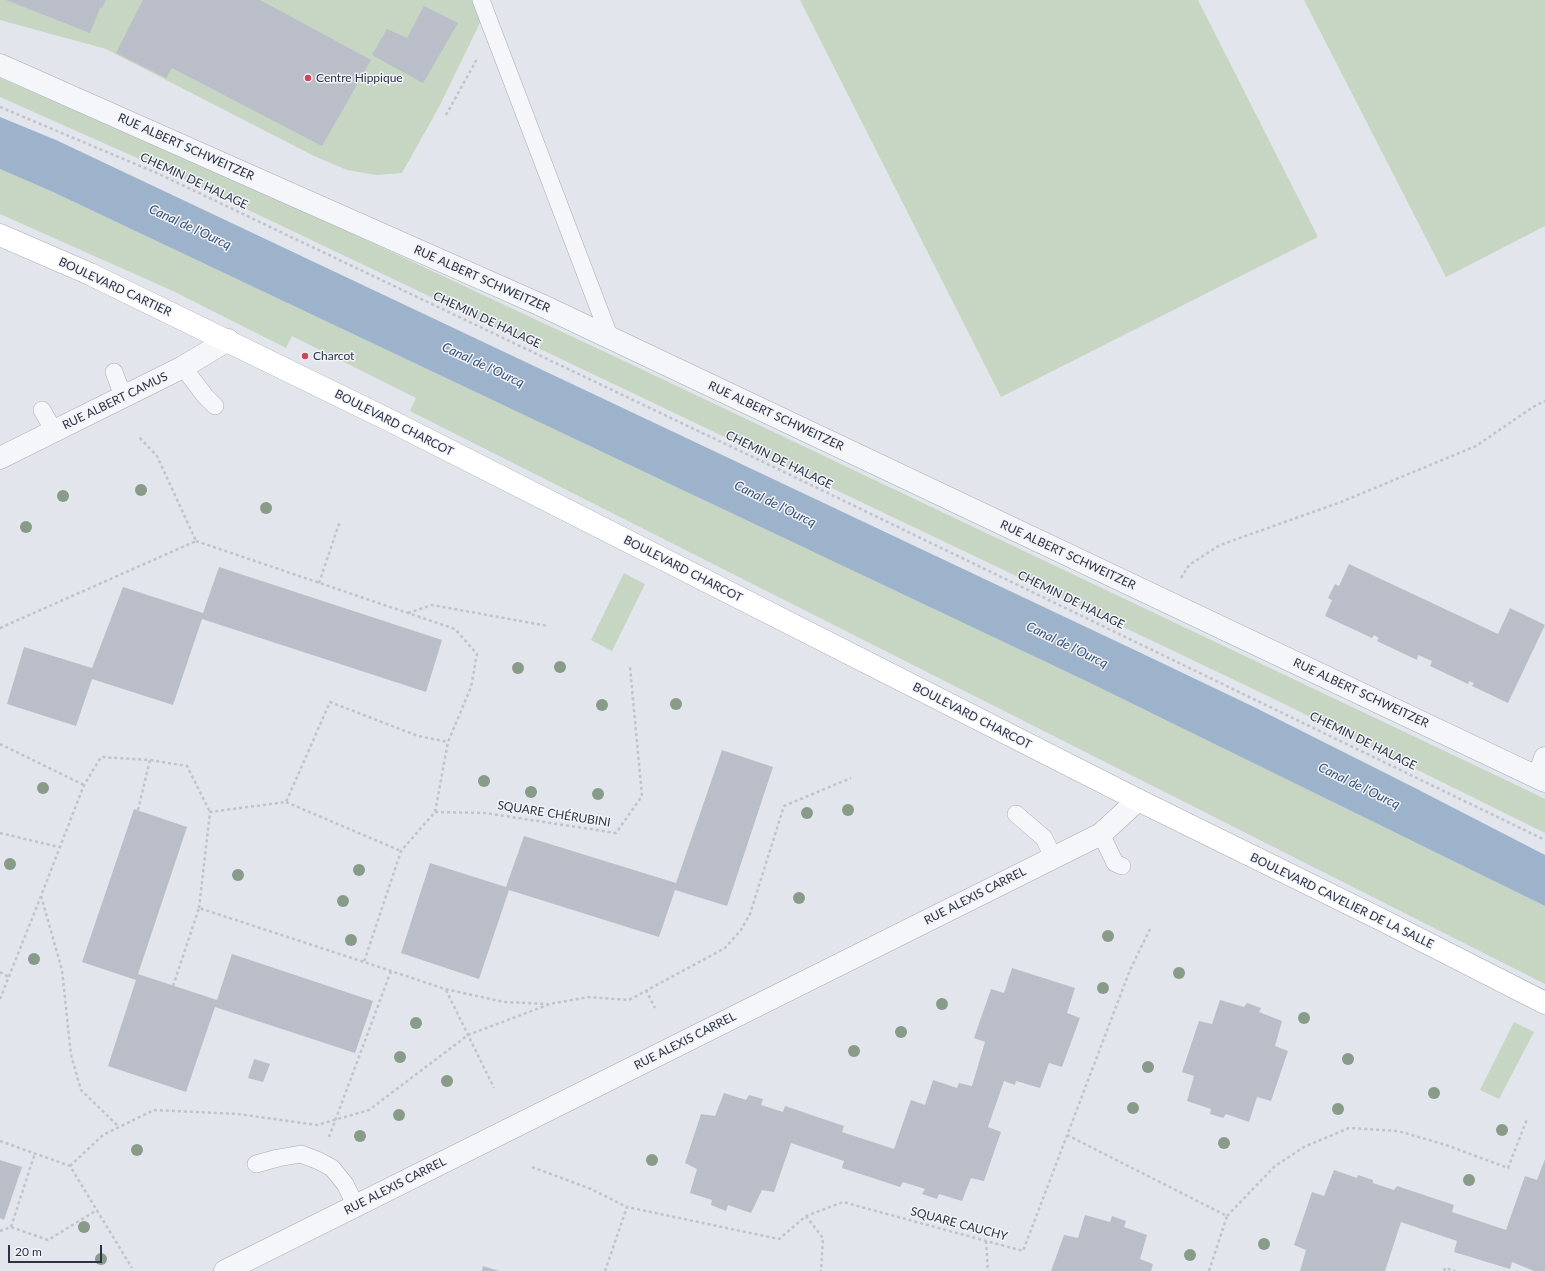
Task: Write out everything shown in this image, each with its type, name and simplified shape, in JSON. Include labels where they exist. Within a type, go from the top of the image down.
[{"type":"street","name":"RUE ALBERT SCHWEITZER","points":[[0,65],[541,304],[1166,601],[1543,772]]},
{"type":"street","name":"BOULEVARD CARTIER","points":[[0,234],[90,274],[228,340]]},
{"type":"street","name":"RUE ALBERT CAMUS","points":[[0,458],[183,368],[228,340]]},
{"type":"street","name":"BOULEVARD CHARCOT","points":[[228,340],[391,421],[1138,800]]},
{"type":"street","name":"RUE ALEXIS CARREL","points":[[225,1271],[1101,834],[1138,800]]},
{"type":"street","name":"BOULEVARD CAVELIER DE LA SALLE","points":[[1138,800],[1380,919],[1545,1003]]},
{"type":"lane","points":[[481,0],[610,338]]},
{"type":"lane","points":[[183,368],[205,396],[215,406]]},
{"type":"lane","points":[[114,372],[124,396]]},
{"type":"lane","points":[[42,410],[54,431]]},
{"type":"lane","points":[[1016,814],[1044,838],[1053,857]]},
{"type":"lane","points":[[1101,834],[1115,862],[1122,866]]},
{"type":"lane","points":[[256,1164],[300,1154],[319,1161],[332,1168],[345,1184],[356,1206]]},
{"type":"path","name":"CHEMIN DE HALAGE","points":[[0,107],[166,177],[794,477],[1545,840]]},
{"type":"path","points":[[1166,601],[1189,565],[1220,545],[1341,502],[1476,446],[1533,407],[1545,401]]},
{"type":"path","points":[[138,436],[157,456],[196,541]]},
{"type":"path","points":[[319,583],[340,521]]},
{"type":"path","points":[[0,628],[196,541],[455,629],[477,654],[471,687],[448,742],[435,812],[401,851],[364,962]]},
{"type":"path","points":[[408,613],[432,605],[548,626]]},
{"type":"path","name":"SQUARE CHÉRUBINI","points":[[435,812],[485,813],[616,833],[642,796],[630,667]]},
{"type":"path","points":[[286,802],[330,702],[418,736],[448,742]]},
{"type":"path","points":[[0,744],[84,785]]},
{"type":"path","points":[[0,999],[42,896],[84,785],[101,757],[150,760],[187,766],[210,812],[199,908],[173,986]]},
{"type":"path","points":[[138,810],[150,760]]},
{"type":"path","points":[[70,1166],[103,1135],[154,1110],[238,1114],[317,1125],[369,1110],[468,1035],[550,1004],[588,997],[629,1000],[725,948],[741,930],[750,914],[784,806],[852,778]]},
{"type":"path","points":[[210,812],[286,802],[401,851]]},
{"type":"path","points":[[0,833],[60,847]]},
{"type":"path","points":[[42,896],[62,970],[71,1055],[81,1090],[118,1127]]},
{"type":"path","points":[[199,908],[445,989],[504,1002],[550,1004]]},
{"type":"path","name":"SQUARE CAUCHY","points":[[627,1208],[779,1239],[806,1216],[842,1202],[1023,1251],[1130,970],[1150,929]]},
{"type":"path","points":[[328,1141],[391,971]]},
{"type":"path","points":[[0,972],[9,977]]},
{"type":"path","points":[[445,989],[494,1088]]},
{"type":"path","points":[[646,990],[655,1008]]},
{"type":"path","points":[[1209,1271],[1227,1216],[1275,1166],[1304,1147],[1349,1128],[1398,1131],[1446,1145],[1508,1168],[1527,1119]]},
{"type":"path","points":[[1067,1136],[1227,1216]]},
{"type":"path","points":[[0,1141],[70,1166],[132,1268]]},
{"type":"path","points":[[11,1227],[35,1153]]},
{"type":"path","points":[[532,1167],[591,1189],[627,1208],[605,1271]]},
{"type":"path","points":[[0,1231],[11,1227],[48,1240],[97,1210]]},
{"type":"path","points":[[806,1216],[823,1238],[821,1271]]},
{"type":"path","points":[[986,1241],[988,1271]]},
{"type":"path","points":[[1444,1271],[1445,1268],[1455,1271]]},
{"type":"green space","name":"Centre Hippique","points":[[0,0],[491,0],[439,107],[402,173],[377,175],[347,170],[314,156],[106,49],[0,20]]},
{"type":"green space","points":[[800,0],[1198,0],[1318,237],[1001,397]]},
{"type":"green space","points":[[1304,0],[1545,0],[1545,226],[1446,277]]},
{"type":"green space","points":[[0,78],[212,168],[620,359],[1533,793],[1545,799],[1545,833],[1268,696],[173,174],[0,97]]},
{"type":"green space","points":[[0,169],[53,192],[1084,680],[1545,906],[1545,984],[410,411],[416,398],[292,336],[286,348],[173,291],[0,214]]},
{"type":"green space","points":[[624,573],[645,584],[612,651],[591,640]]},
{"type":"green space","points":[[1514,1022],[1534,1032],[1499,1099],[1480,1090]]},
{"type":"water","name":"Canal de l'Ourcq","points":[[0,117],[56,140],[1141,653],[1254,707],[1415,788],[1545,855],[1545,906],[1084,680],[53,192],[0,169]]},
{"type":"building","points":[[6,0],[106,0],[102,8],[100,8],[90,33]]},
{"type":"building","points":[[143,0],[260,0],[371,60],[322,146],[172,68],[166,78],[116,53]]},
{"type":"building","points":[[424,6],[458,23],[423,83],[372,55],[387,29],[407,38]]},
{"type":"building","points":[[1349,564],[1498,634],[1510,608],[1545,625],[1508,703],[1472,686],[1474,683],[1469,681],[1468,684],[1430,666],[1432,661],[1418,655],[1417,660],[1377,641],[1379,638],[1374,635],[1372,638],[1325,616],[1332,600],[1328,598],[1335,584],[1339,586]]},
{"type":"building","points":[[219,567],[442,640],[426,692],[202,619],[173,705],[92,679],[76,726],[7,704],[24,647],[92,668],[123,587],[203,613]]},
{"type":"building","points":[[722,750],[773,767],[727,906],[675,890],[659,937],[509,890],[479,979],[401,953],[430,863],[506,887],[524,836],[676,883]]},
{"type":"building","points":[[134,809],[187,827],[138,974],[217,1000],[232,954],[373,1001],[355,1053],[215,1007],[186,1092],[108,1066],[136,980],[82,962]]},
{"type":"building","points":[[1012,968],[1075,988],[1067,1013],[1080,1018],[1062,1067],[1049,1063],[1040,1088],[1016,1081],[1015,1085],[1004,1081],[988,1127],[1001,1132],[984,1181],[971,1178],[962,1201],[939,1194],[937,1199],[922,1194],[925,1189],[903,1182],[900,1187],[842,1168],[844,1161],[791,1143],[774,1192],[762,1190],[751,1213],[728,1205],[726,1211],[711,1205],[712,1200],[690,1193],[697,1169],[685,1163],[701,1114],[715,1116],[724,1093],[746,1100],[749,1095],[763,1099],[761,1105],[783,1112],[785,1106],[844,1126],[842,1132],[894,1149],[911,1100],[925,1105],[933,1080],[957,1088],[959,1083],[972,1086],[985,1042],[974,1038],[991,989],[1004,993]]},
{"type":"building","points":[[1220,1000],[1244,1007],[1247,1003],[1261,1008],[1259,1012],[1282,1021],[1275,1046],[1288,1051],[1271,1101],[1257,1097],[1249,1122],[1226,1114],[1223,1118],[1210,1114],[1211,1109],[1187,1101],[1194,1076],[1182,1072],[1199,1021],[1212,1024]]},
{"type":"building","points":[[254,1059],[270,1064],[263,1082],[248,1078]]},
{"type":"building","points":[[1545,1159],[1545,1271],[1534,1271],[1512,1262],[1510,1269],[1454,1252],[1457,1241],[1401,1222],[1385,1271],[1300,1271],[1306,1250],[1294,1245],[1312,1192],[1324,1196],[1334,1170],[1357,1178],[1358,1175],[1373,1180],[1373,1183],[1394,1190],[1397,1186],[1454,1205],[1452,1212],[1506,1230],[1525,1176],[1537,1180]]},
{"type":"building","points":[[0,1160],[22,1167],[4,1220],[0,1218]]},
{"type":"building","points":[[1085,1215],[1110,1222],[1112,1216],[1126,1221],[1124,1227],[1147,1235],[1140,1259],[1153,1264],[1151,1271],[1051,1271],[1064,1235],[1078,1238]]},
{"type":"building","points":[[483,1266],[499,1271],[482,1271]]},
{"type":"place","name":"Centre Hippique","points":[[308,78]]},
{"type":"place","name":"Charcot","points":[[305,356]]}]
